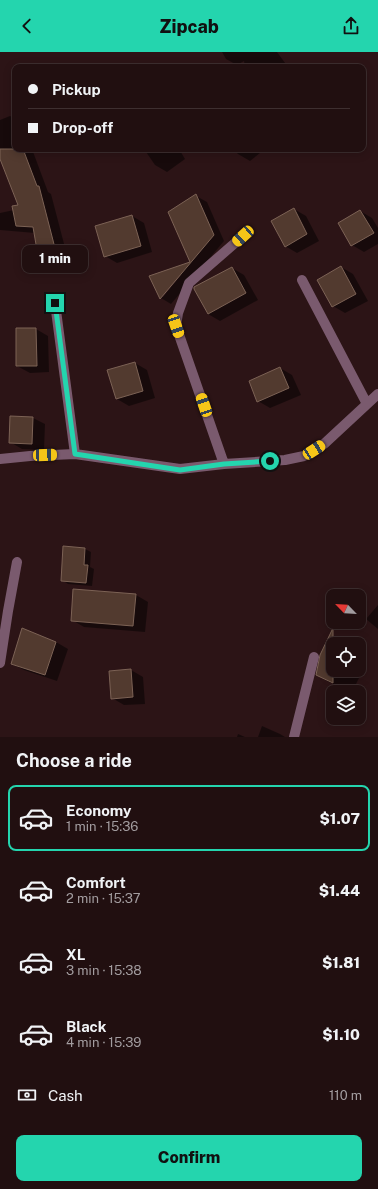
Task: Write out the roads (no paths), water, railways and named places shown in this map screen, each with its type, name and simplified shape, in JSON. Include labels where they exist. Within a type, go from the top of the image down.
[{"type":"street","points":[[224,464],[176,326],[178,313],[189,283],[243,236]]},
{"type":"street","points":[[302,280],[367,404]]},
{"type":"street","points":[[55,303],[75,454]]},
{"type":"street","points":[[0,459],[75,454],[180,470],[224,464],[285,460],[304,456],[324,444],[378,394]]},
{"type":"street","points":[[0,663],[8,611],[18,562]]},
{"type":"street","points":[[294,737],[314,657]]}]
